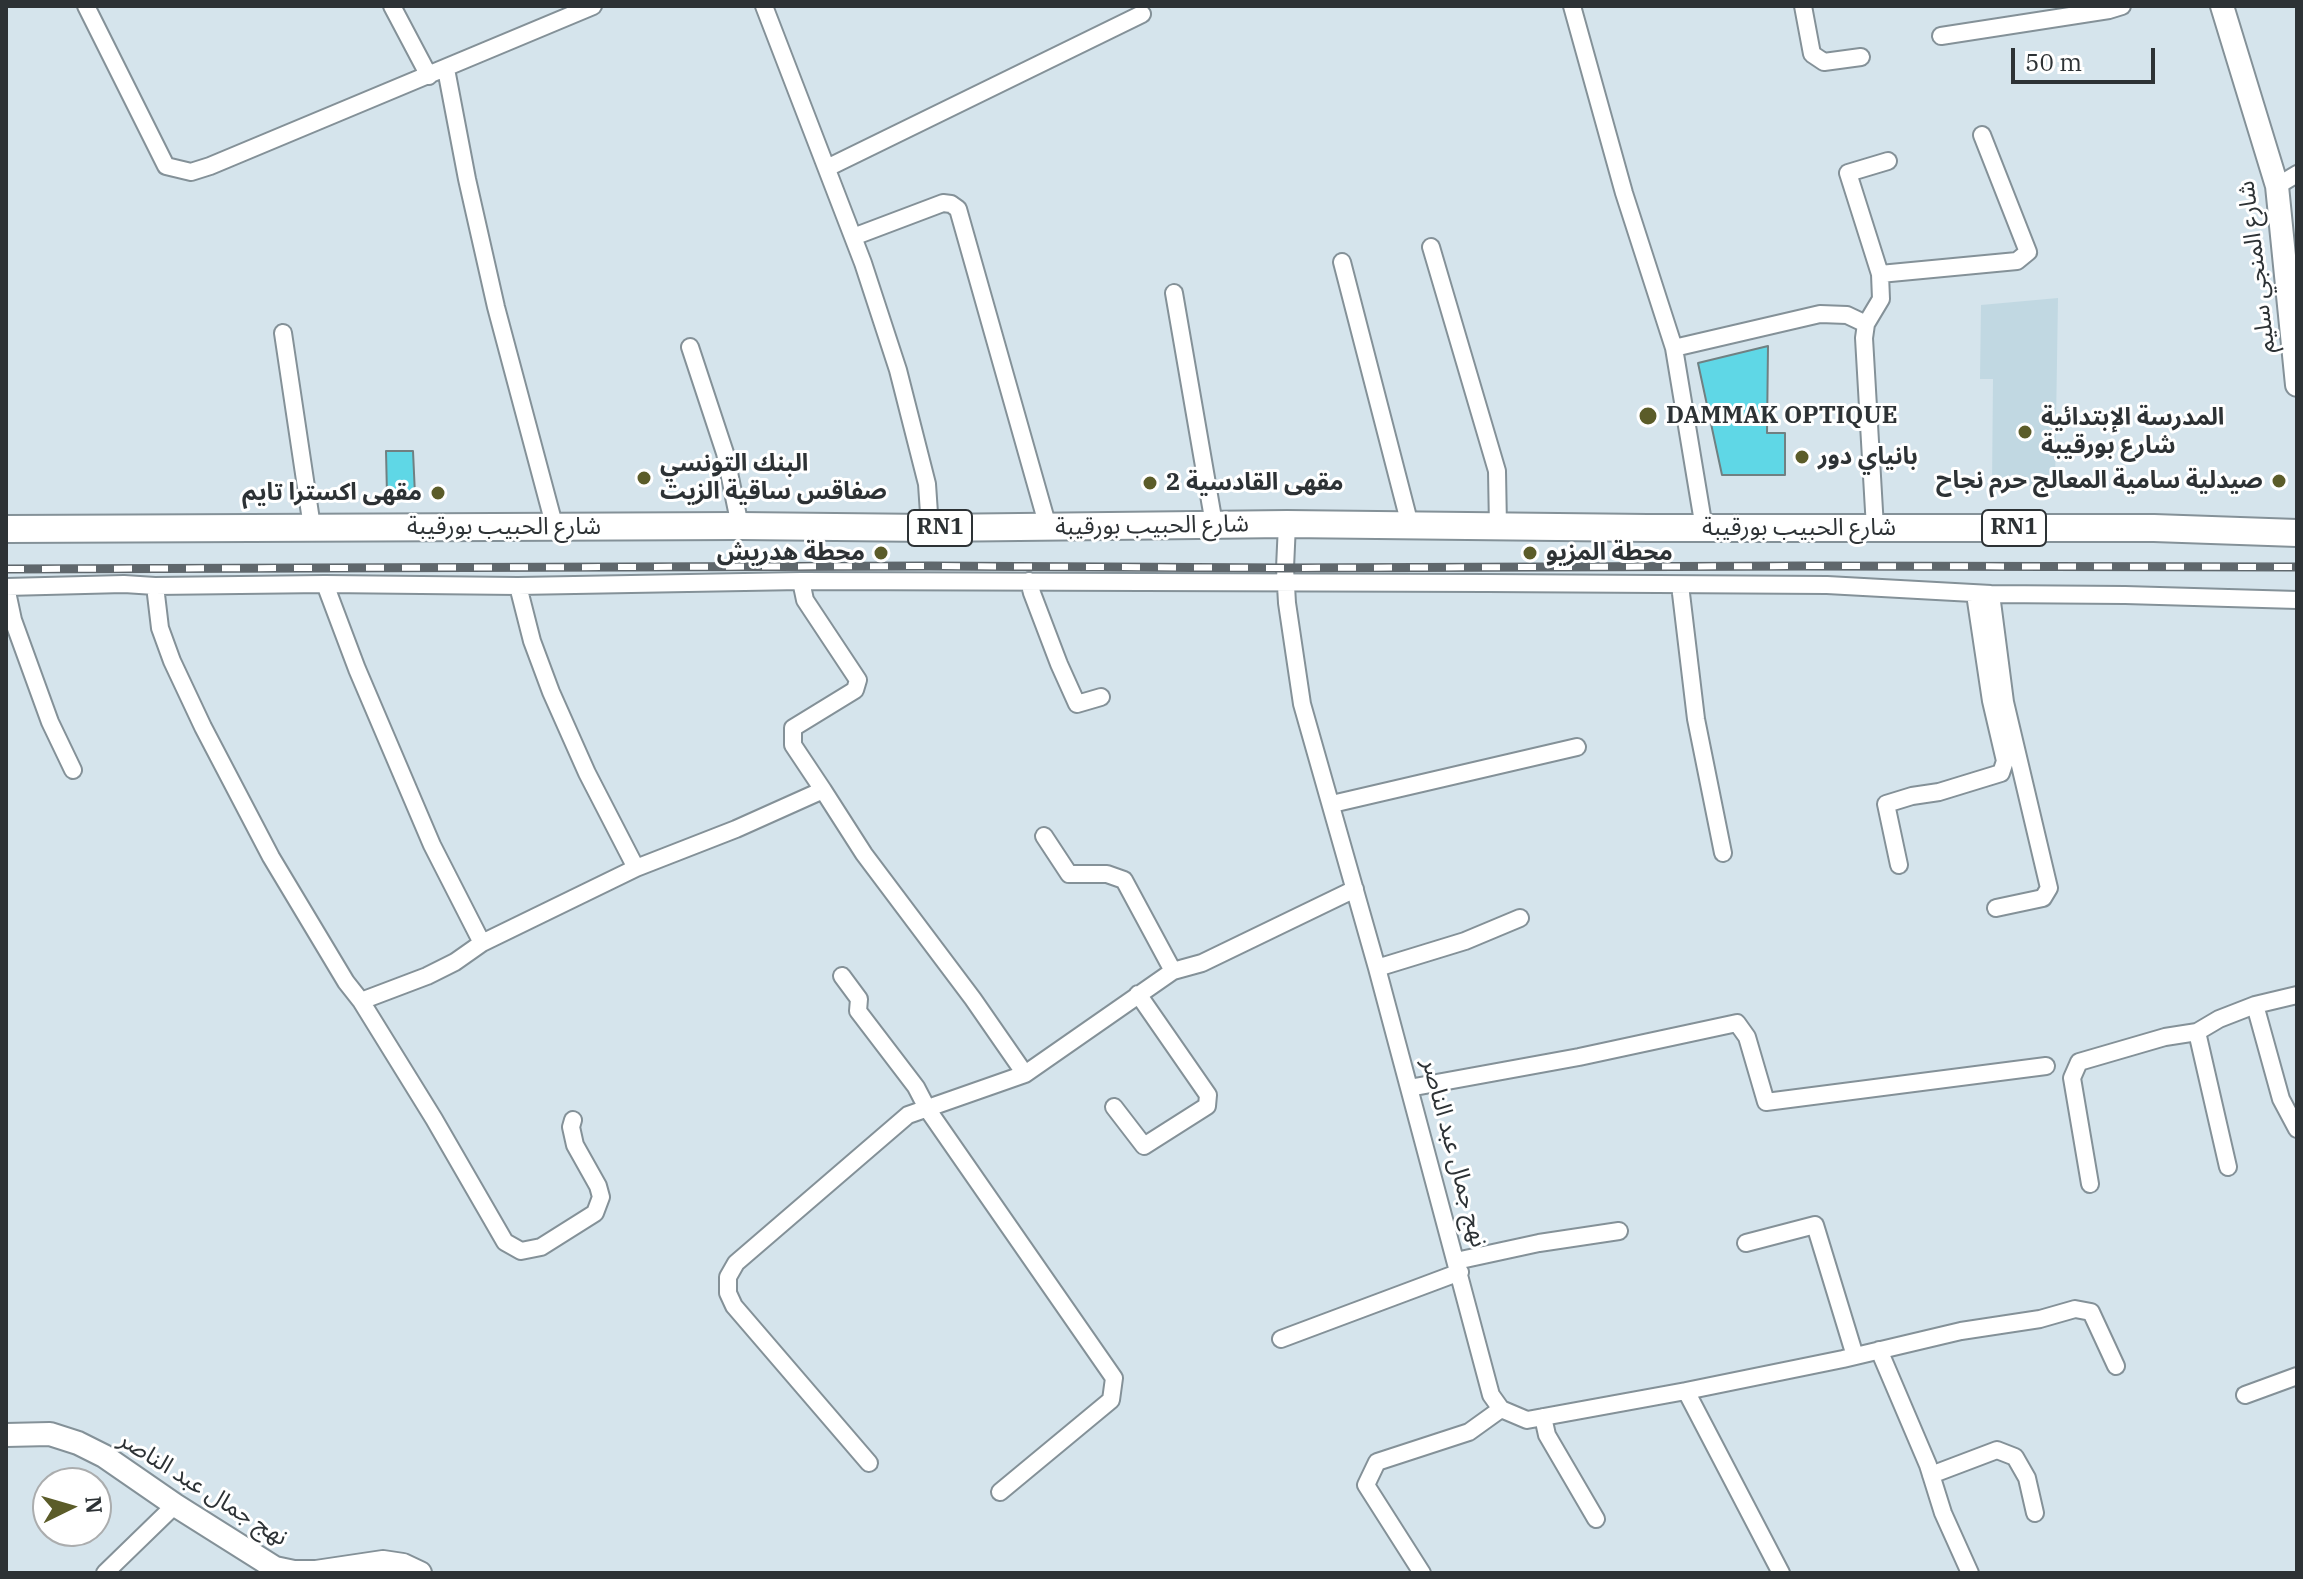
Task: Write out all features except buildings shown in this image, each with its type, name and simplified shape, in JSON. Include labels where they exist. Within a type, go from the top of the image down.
[{"type":"main road","name":"شارع الحبيب بورقيبة","points":[[6,529],[930,528],[1287,524],[2154,528],[2297,533]]},
{"type":"street","points":[[86,6],[166,166],[191,172],[593,6]]},
{"type":"street","points":[[392,6],[429,76]]},
{"type":"street","points":[[764,6],[883,321],[927,484],[930,528]]},
{"type":"street","points":[[1572,6],[1624,193],[1674,348],[1704,528]]},
{"type":"street","points":[[1803,6],[1812,54],[1824,62],[1861,57]]},
{"type":"street","points":[[1941,36],[2122,6]]},
{"type":"street","name":"شارع المنجي سليم","points":[[2222,6],[2277,186],[2297,385]]},
{"type":"street","points":[[827,168],[1142,14]]},
{"type":"street","points":[[446,69],[496,307],[555,528]]},
{"type":"street","points":[[1880,274],[2017,261],[2028,252],[1982,135]]},
{"type":"street","points":[[1875,528],[1864,338],[1866,324],[1881,299],[1880,274],[1848,173],[1888,161]]},
{"type":"street","points":[[2277,186],[2297,174]]},
{"type":"street","points":[[853,237],[943,203],[958,209],[1048,527]]},
{"type":"street","points":[[1431,247],[1497,471],[1498,527]]},
{"type":"street","points":[[1342,262],[1410,525]]},
{"type":"street","points":[[1174,293],[1214,524]]},
{"type":"street","points":[[1674,348],[1820,314],[1847,315],[1866,324]]},
{"type":"street","points":[[283,333],[312,527]]},
{"type":"street","points":[[690,347],[725,453],[740,526]]},
{"type":"street","name":"نهج جمال عبد الناصر","points":[[1287,524],[1285,582],[1302,704],[1377,968],[1491,1395],[1501,1409]]},
{"type":"street","points":[[801,581],[805,600],[858,680],[855,690],[793,728],[793,745],[864,854],[965,987],[1025,1074]]},
{"type":"street","points":[[73,770],[50,722],[13,620],[6,587],[124,584],[518,586],[801,581],[1827,585],[1983,594],[2297,600]]},
{"type":"street","points":[[1029,581],[1077,704],[1101,697]]},
{"type":"street","points":[[325,584],[357,669],[432,845],[482,943]]},
{"type":"street","points":[[1680,585],[1696,719],[1723,853]]},
{"type":"street","points":[[155,586],[160,628],[172,661],[271,857],[434,1119],[505,1242],[521,1251],[541,1247],[595,1213],[601,1197],[575,1145],[571,1127],[573,1120]]},
{"type":"street","points":[[518,586],[532,641],[551,692],[587,773],[636,868]]},
{"type":"street","points":[[1899,865],[1886,804],[2001,773],[2005,761],[1989,690],[1983,594]]},
{"type":"street","points":[[1983,594],[2049,888],[2043,898],[1996,908]]},
{"type":"street","points":[[1332,804],[1577,747]]},
{"type":"street","points":[[361,1001],[441,969],[482,943],[636,868],[736,829],[823,790]]},
{"type":"street","points":[[1044,836],[1069,874],[1107,874],[1124,880],[1173,971]]},
{"type":"street","points":[[869,1463],[734,1306],[728,1293],[728,1277],[736,1263],[908,1115],[1025,1074],[1173,971],[1202,963],[1355,889]]},
{"type":"street","points":[[1377,968],[1465,941],[1520,918]]},
{"type":"street","points":[[842,976],[859,999],[858,1011],[916,1087],[928,1110],[1114,1378],[1111,1400],[1000,1492]]},
{"type":"street","points":[[1114,1107],[1144,1146],[1207,1106],[1208,1095],[1138,994]]},
{"type":"street","points":[[2090,1184],[2072,1078],[2079,1062],[2165,1037],[2197,1032],[2219,1019],[2255,1005],[2297,995]]},
{"type":"street","points":[[2255,1005],[2281,1099],[2297,1129]]},
{"type":"street","points":[[1409,1088],[1565,1060],[1737,1023],[1747,1037],[1766,1102],[2046,1066]]},
{"type":"street","points":[[2197,1032],[2228,1167]]},
{"type":"street","points":[[1746,1243],[1815,1225],[1855,1356]]},
{"type":"street","points":[[1281,1339],[1458,1266],[1539,1243],[1619,1231]]},
{"type":"street","points":[[1422,1573],[1366,1485],[1377,1462],[1469,1432],[1501,1409],[1527,1420],[1686,1391],[1961,1331],[2040,1319],[2075,1309],[2091,1312],[2116,1366]]},
{"type":"street","points":[[1879,1350],[1970,1573]]},
{"type":"street","points":[[2245,1395],[2297,1376]]},
{"type":"street","points":[[1686,1391],[1781,1573]]},
{"type":"street","points":[[1543,1417],[1547,1435],[1596,1519]]},
{"type":"street","name":"نهج جمال عبد الناصر","points":[[6,1435],[50,1434],[78,1443],[104,1456],[275,1568],[298,1573],[383,1562],[403,1565],[420,1573]]},
{"type":"street","points":[[1931,1475],[1997,1450],[2015,1457],[2027,1478],[2035,1513]]},
{"type":"street","points":[[105,1573],[175,1505]]},
{"type":"shaded area","name":"المدرسة الإبتدائية شارع بورقيبة","points":[[2058,298],[2055,486],[1992,486],[1993,379],[1980,379],[1981,305]]},
{"type":"railway","points":[[6,569],[2297,567]]},
{"type":"place","name":"DAMMAK OPTIQUE","points":[[1648,416]]},
{"type":"place","name":"المدرسة الإبتدائية شارع بورقيبة","points":[[2025,432]]},
{"type":"place","name":"بانياي دور","points":[[1802,457]]},
{"type":"place","name":"البنك التونسي صفاقس ساقية الزيت","points":[[644,478]]},
{"type":"place","name":"صيدلية سامية المعالج حرم نجاح","points":[[2279,481]]},
{"type":"place","name":"مقهى القادسية 2","points":[[1150,483]]},
{"type":"place","name":"مقهى اكسترا تايم","points":[[438,493]]},
{"type":"place","name":"محطة هدريش","points":[[881,553]]},
{"type":"place","name":"محطة المزيو","points":[[1530,553]]}]
